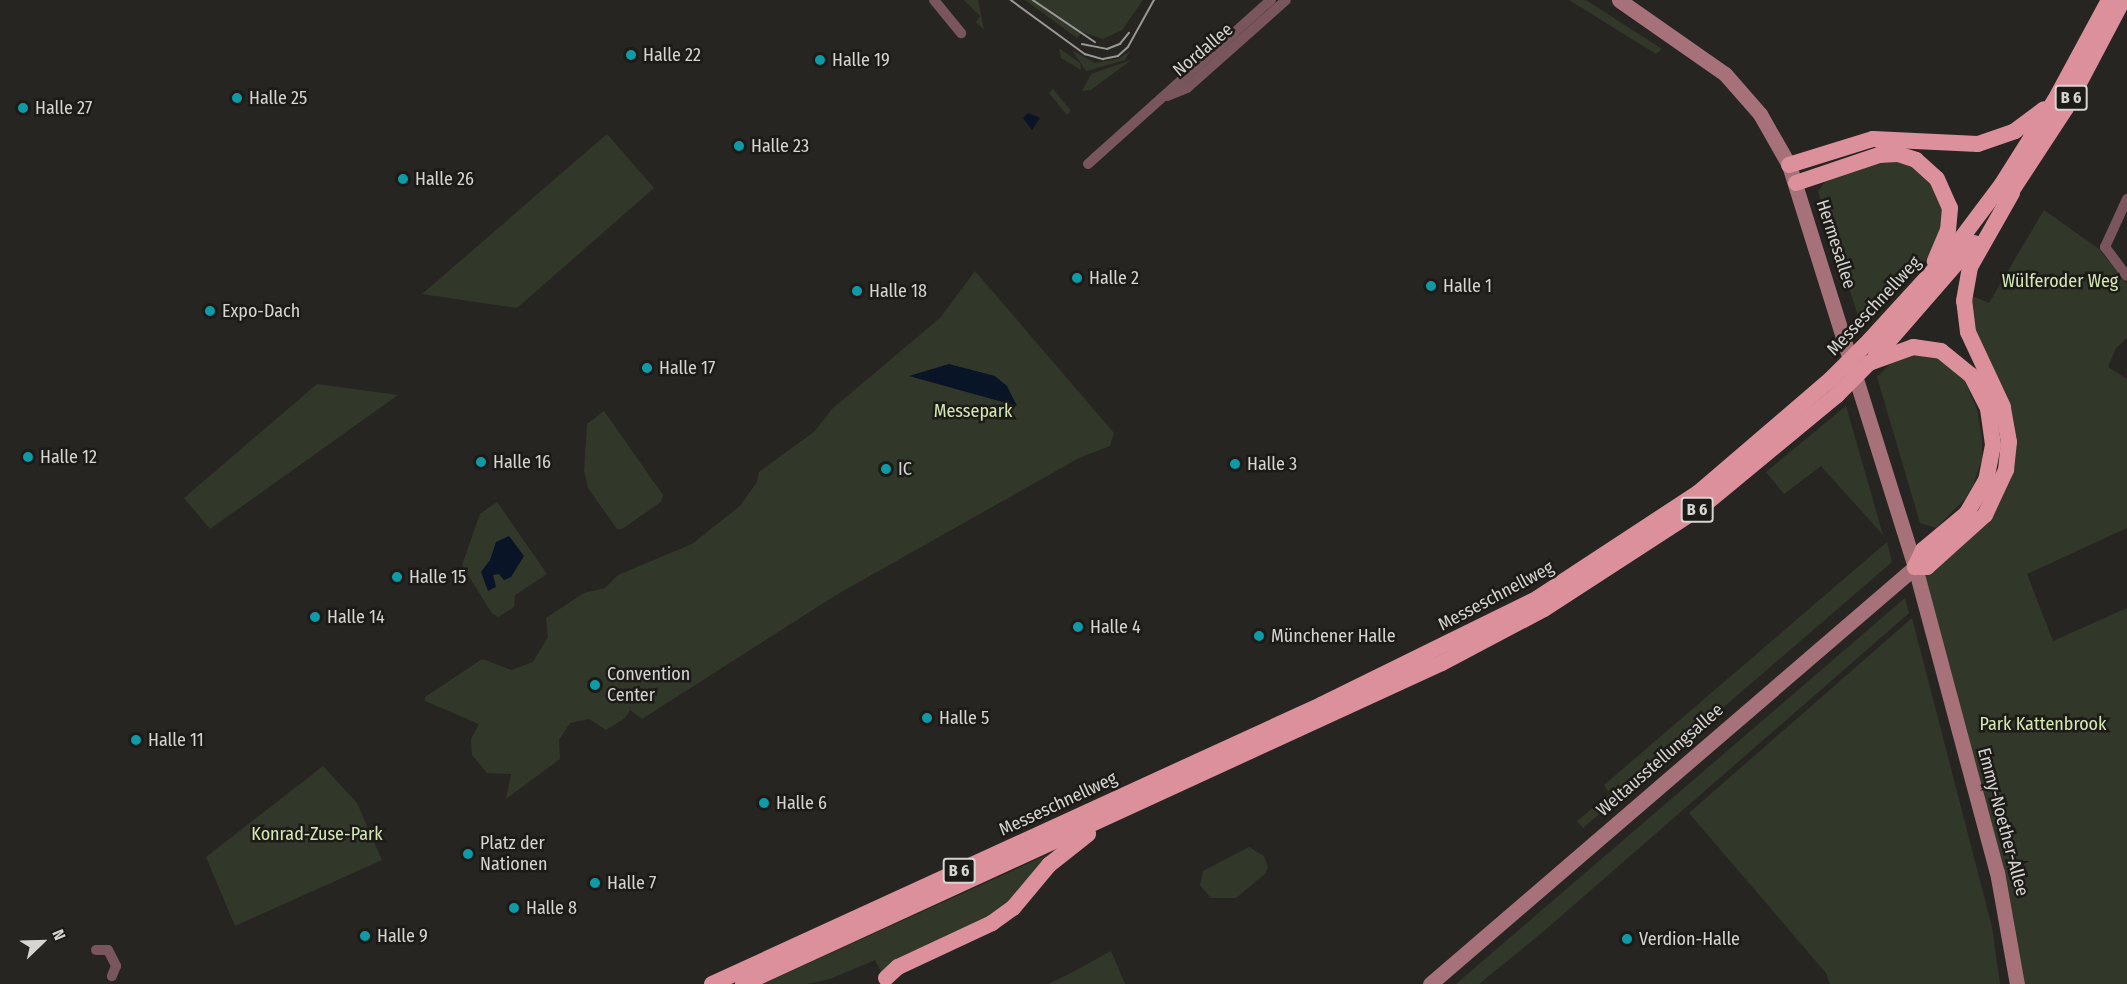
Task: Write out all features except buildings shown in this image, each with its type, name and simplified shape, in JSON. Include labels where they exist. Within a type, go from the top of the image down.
[{"type":"highway","name":"Messeschnellweg","points":[[743,984],[1442,663],[1544,609],[1704,505],[1834,387],[1870,340],[1924,283],[2002,184],[2055,100],[2109,0]]},
{"type":"highway","name":"Messeschnellweg","points":[[712,984],[1321,705],[1538,598],[1698,494],[1834,387],[1874,360],[1934,293],[2012,193],[2066,108],[2123,0]]},
{"type":"highway","points":[[1789,165],[1873,139],[1909,138],[1961,144],[1996,140],[2014,131],[2055,100]]},
{"type":"highway","points":[[1796,183],[1878,155],[1898,154],[1923,165],[1943,188],[1950,219],[1924,283]]},
{"type":"highway","points":[[1874,360],[1913,347],[1949,355],[1971,375],[1991,421],[1992,458],[1981,492],[1966,514],[1923,550],[1915,567],[1928,567],[1978,524],[1997,494],[2006,470],[2006,418],[1968,332],[1964,301],[1974,260],[2012,193]]},
{"type":"highway","points":[[886,978],[898,967],[992,922],[1013,908],[1068,848],[1124,809]]},
{"type":"main road","name":"Hermesallee","points":[[1619,0],[1684,42],[1725,74],[1760,114],[1789,165],[1915,567]]},
{"type":"main road","name":"Weltausstellungsallee","points":[[1430,984],[1915,567]]},
{"type":"main road","name":"Emmy-Noether-Allee","points":[[1915,567],[1997,872],[2017,984]]},
{"type":"street","points":[[934,0],[961,33]]},
{"type":"street","name":"Nordallee","points":[[1088,165],[1166,96],[1180,78],[1271,0]]},
{"type":"street","name":"Nordallee","points":[[1166,96],[1187,88],[1286,0]]},
{"type":"street","points":[[2127,198],[2105,247],[2127,276]]},
{"type":"street","points":[[96,950],[108,950],[116,966],[112,976]]},
{"type":"green space","points":[[964,0],[978,0],[984,30],[976,22],[980,16]]},
{"type":"green space","points":[[1025,0],[1143,0],[1122,30],[1103,39],[1082,32],[1077,38]]},
{"type":"green space","points":[[1569,0],[1586,0],[1662,49],[1656,54]]},
{"type":"green space","points":[[1059,48],[1080,63],[1081,70],[1061,58]]},
{"type":"green space","points":[[1072,50],[1095,63],[1118,59],[1130,51],[1125,60],[1086,71]]},
{"type":"green space","points":[[1131,60],[1091,90],[1082,91],[1091,74]]},
{"type":"green space","points":[[1053,89],[1071,111],[1067,115],[1049,93]]},
{"type":"green space","points":[[607,134],[654,188],[517,308],[422,294]]},
{"type":"green space","points":[[1901,162],[1930,176],[1946,215],[1935,250],[1862,328],[1818,192],[1826,180],[1867,164]]},
{"type":"green space","name":"Park Kattenbrook","points":[[2044,210],[2099,249],[2127,284],[2127,338],[2116,348],[2108,367],[2127,379],[2127,528],[2027,574],[2053,641],[2127,608],[2127,984],[2017,984],[1915,567],[1969,532],[2006,470],[1965,293],[1989,303]]},
{"type":"green space","name":"Messepark","points":[[975,271],[1114,433],[1110,446],[1079,458],[836,595],[642,719],[630,710],[625,718],[606,730],[589,719],[570,723],[559,740],[560,759],[506,799],[511,774],[487,773],[472,755],[471,739],[479,724],[425,701],[425,697],[482,659],[511,670],[533,662],[548,637],[546,618],[584,593],[605,588],[618,575],[692,544],[740,506],[757,482],[759,472],[815,431],[832,409],[940,318]]},
{"type":"green space","points":[[1922,353],[1948,362],[1963,377],[1977,409],[1982,439],[1982,459],[1973,485],[1965,499],[1936,528],[1920,523],[1877,377],[1896,358]]},
{"type":"green space","points":[[317,384],[398,395],[210,529],[184,498]]},
{"type":"green space","points":[[1846,406],[1883,535],[1821,466],[1784,494],[1766,472]]},
{"type":"green space","points":[[604,411],[663,495],[661,502],[622,529],[617,529],[588,488],[584,471],[587,424]]},
{"type":"green space","points":[[497,502],[547,574],[515,595],[514,607],[498,617],[491,612],[462,565],[480,514]]},
{"type":"green space","points":[[1887,542],[1892,562],[1583,828],[1577,821],[1610,794],[1604,785]]},
{"type":"green space","points":[[1905,598],[1909,613],[1544,931],[1479,984],[1456,984]]},
{"type":"green space","points":[[1912,618],[1992,927],[2000,984],[1830,984],[1826,973],[1689,813]]},
{"type":"green space","name":"Konrad-Zuse-Park","points":[[323,766],[357,803],[382,860],[235,926],[206,857]]},
{"type":"green space","points":[[1249,847],[1264,856],[1268,867],[1265,874],[1236,898],[1211,898],[1200,885],[1203,871]]},
{"type":"green space","points":[[1058,850],[1012,903],[883,975],[875,960],[830,979],[807,984],[763,984]]},
{"type":"green space","points":[[1111,951],[1125,984],[1048,984],[1071,973]]},
{"type":"water","points":[[1028,113],[1040,118],[1032,130],[1023,118]]},
{"type":"water","points":[[949,364],[995,376],[1007,386],[1017,406],[909,376]]},
{"type":"water","points":[[509,536],[524,556],[511,577],[504,580],[499,574],[493,575],[496,587],[488,591],[481,572],[490,560],[496,542]]},
{"type":"tram line","points":[[1011,0],[1085,54],[1103,59],[1118,56],[1128,47],[1154,0]]},
{"type":"tram line","points":[[1033,0],[1095,42]]},
{"type":"tram line","points":[[1082,44],[1107,49],[1120,44],[1129,33]]},
{"type":"place","name":"Halle 22","points":[[631,55]]},
{"type":"place","name":"Halle 19","points":[[820,60]]},
{"type":"place","name":"Halle 25","points":[[237,98]]},
{"type":"place","name":"Halle 27","points":[[23,108]]},
{"type":"place","name":"Halle 23","points":[[739,146]]},
{"type":"place","name":"Halle 26","points":[[403,179]]},
{"type":"place","name":"Halle 2","points":[[1077,278]]},
{"type":"place","name":"Halle 1","points":[[1431,286]]},
{"type":"place","name":"Halle 18","points":[[857,291]]},
{"type":"place","name":"Expo-Dach","points":[[210,311]]},
{"type":"place","name":"Halle 17","points":[[647,368]]},
{"type":"place","name":"Halle 12","points":[[28,457]]},
{"type":"place","name":"Halle 16","points":[[481,462]]},
{"type":"place","name":"Halle 3","points":[[1235,464]]},
{"type":"place","name":"IC","points":[[886,469]]},
{"type":"place","name":"Halle 15","points":[[397,577]]},
{"type":"place","name":"Halle 14","points":[[315,617]]},
{"type":"place","name":"Halle 4","points":[[1078,627]]},
{"type":"place","name":"Münchener Halle","points":[[1259,636]]},
{"type":"place","name":"Convention Center","points":[[595,685]]},
{"type":"place","name":"Halle 5","points":[[927,718]]},
{"type":"place","name":"Halle 11","points":[[136,740]]},
{"type":"place","name":"Halle 6","points":[[764,803]]},
{"type":"place","name":"Platz der Nationen","points":[[468,854]]},
{"type":"place","name":"Halle 7","points":[[595,883]]},
{"type":"place","name":"Halle 8","points":[[514,908]]},
{"type":"place","name":"Halle 9","points":[[365,936]]},
{"type":"place","name":"Verdion-Halle","points":[[1627,939]]},
{"type":"park label","name":"Wülferoder Weg","points":[[2060,281]]}]
